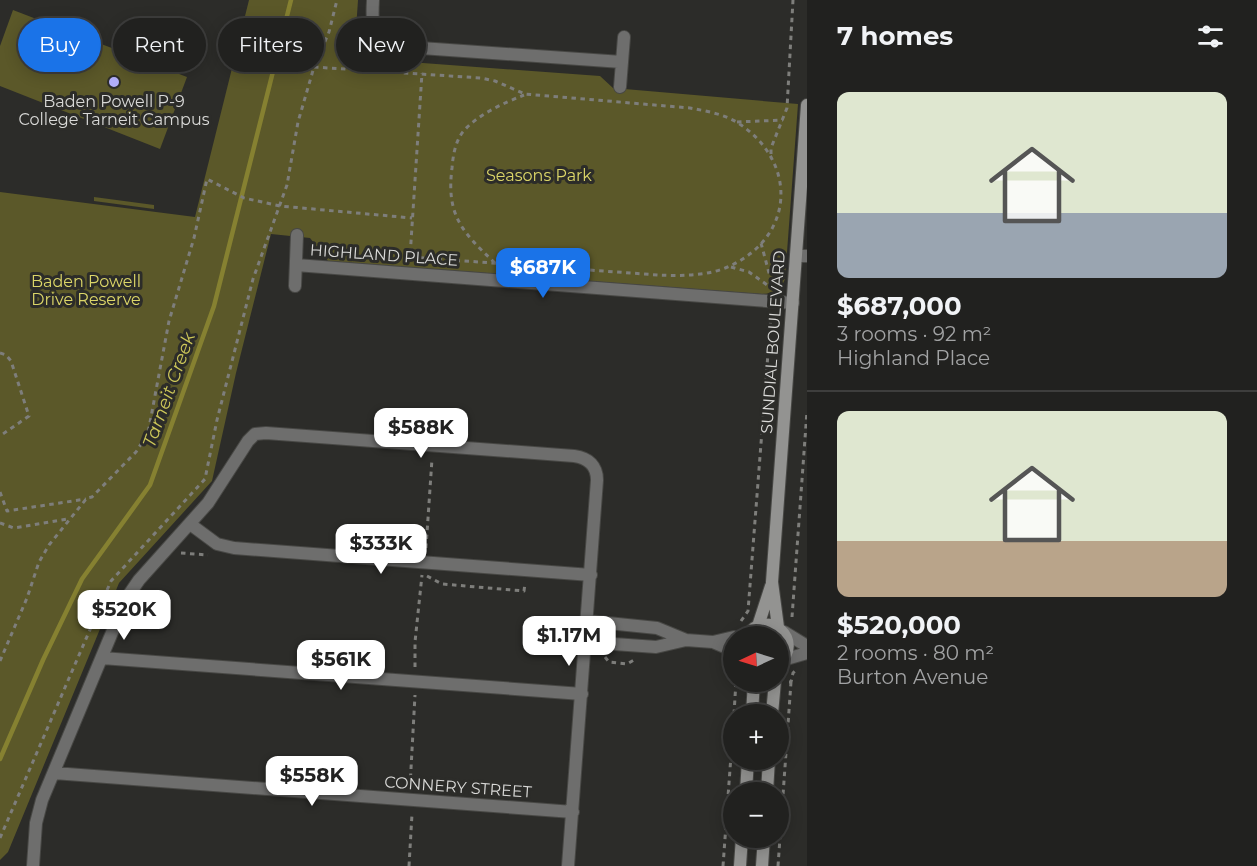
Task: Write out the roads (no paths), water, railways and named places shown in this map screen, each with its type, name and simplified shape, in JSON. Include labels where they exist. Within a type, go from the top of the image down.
[{"type":"street","points":[[373,0],[374,31],[380,39],[392,46],[622,62]]},
{"type":"street","points":[[620,87],[624,37]]},
{"type":"street","name":"SUNDIAL BOULEVARD","points":[[780,626],[772,582],[793,303],[802,256],[807,105]]},
{"type":"street","name":"HIGHLAND PLACE","points":[[295,286],[297,235]]},
{"type":"street","name":"HIGHLAND PLACE","points":[[296,265],[793,303]]},
{"type":"street","points":[[33,866],[38,815],[120,612],[132,589],[217,491],[248,441],[259,433],[574,456],[588,460],[595,468],[597,480],[588,621],[568,866]]},
{"type":"street","points":[[190,524],[211,540],[226,547],[591,575]]},
{"type":"street","name":"SUNDIAL BOULEVARD","points":[[747,626],[772,582]]},
{"type":"street","points":[[588,621],[657,628],[686,640],[713,642],[723,646]]},
{"type":"street","points":[[636,646],[638,626]]},
{"type":"street","points":[[789,636],[805,647],[789,658]]},
{"type":"street","points":[[713,642],[723,639]]},
{"type":"street","points":[[586,642],[663,646],[686,640]]},
{"type":"street","points":[[102,658],[582,694]]},
{"type":"street","name":"CONNERY STREET","points":[[54,773],[573,812]]},
{"type":"street","points":[[740,866],[741,848]]},
{"type":"street","points":[[762,866],[763,848]]},
{"type":"waterway","name":"Tarneit Creek","points":[[0,759],[43,660],[82,579],[150,485],[214,306],[291,0]]},
{"type":"place","name":"Baden Powell P-9 College Tarneit Campus","points":[[114,82]]},
{"type":"park label","name":"Seasons Park","points":[[539,175]]},
{"type":"park label","name":"Baden Powell Drive Reserve","points":[[86,290]]}]
